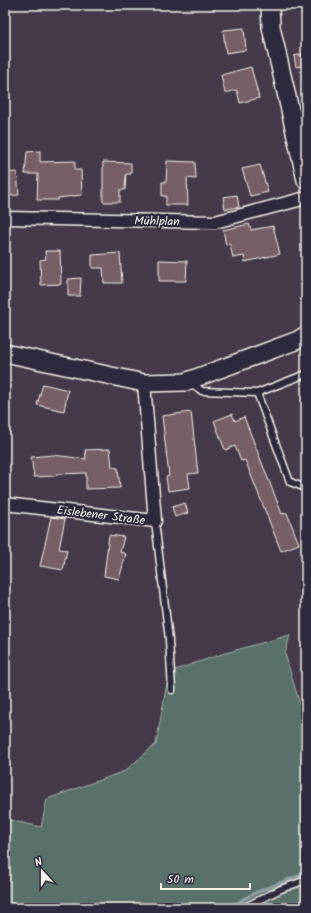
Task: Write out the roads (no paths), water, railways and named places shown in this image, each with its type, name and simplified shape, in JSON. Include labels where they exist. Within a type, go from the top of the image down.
[{"type":"main road","points":[[270,5],[271,27],[306,180]]},
{"type":"main road","points":[[5,353],[144,382],[189,381],[298,340],[306,335]]},
{"type":"street","name":"Mühlplan","points":[[5,218],[214,222],[306,198]]},
{"type":"street","name":"Eislebener Straße","points":[[5,504],[154,521],[144,382]]},
{"type":"lane","points":[[189,381],[202,391],[257,393],[306,374]]},
{"type":"lane","points":[[257,393],[290,482],[306,488]]},
{"type":"lane","points":[[154,521],[170,640],[172,690]]},
{"type":"lane","points":[[243,908],[281,888],[306,880]]},
{"type":"waterway","points":[[231,908],[257,892],[306,873]]}]
